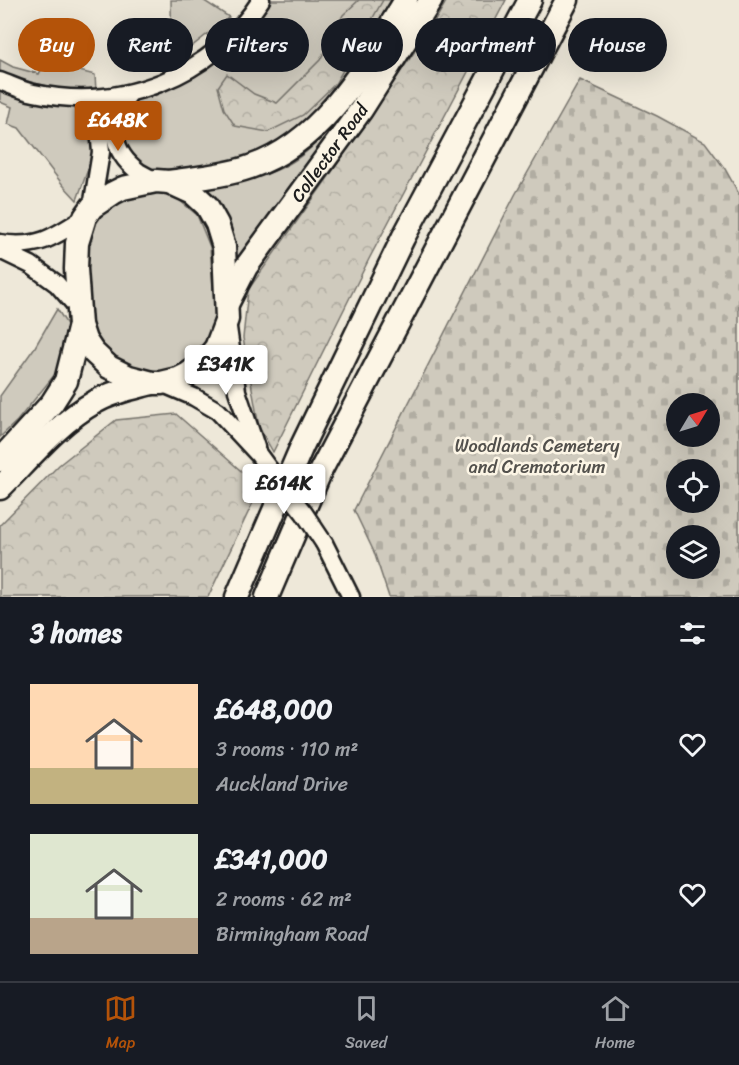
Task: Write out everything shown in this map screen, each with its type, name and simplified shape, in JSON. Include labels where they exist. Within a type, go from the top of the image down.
[{"type":"highway","name":"Collector Road","points":[[163,182],[214,176],[250,167],[276,156],[305,136],[342,98],[406,0]]},
{"type":"highway","name":"Collector Road","points":[[227,312],[246,267],[361,110],[431,0]]},
{"type":"highway","points":[[237,597],[302,446],[403,238],[530,0]]},
{"type":"highway","points":[[267,597],[321,470],[567,0]]},
{"type":"highway","points":[[0,488],[65,422],[96,401],[122,392],[178,379],[204,362],[216,348],[227,312],[224,247],[217,224],[207,206],[193,193],[163,182],[123,188],[113,193],[89,212],[77,243],[79,316],[85,340],[93,352],[109,367],[129,377],[156,383]]},
{"type":"highway","points":[[0,460],[52,403],[66,381],[79,316]]},
{"type":"main road","points":[[0,81],[32,93],[69,98],[129,94],[169,80],[199,63],[240,28],[261,0]]},
{"type":"main road","points":[[129,94],[121,104],[116,116],[116,141],[120,151],[139,172],[163,182]]},
{"type":"main road","points":[[0,243],[35,244],[52,238],[89,212],[101,152],[99,129],[92,98]]},
{"type":"main road","points":[[0,250],[31,265],[57,284],[79,316]]},
{"type":"main road","points":[[227,312],[237,391],[258,454]]},
{"type":"main road","points":[[156,383],[194,398],[218,411],[258,454],[304,513],[324,543],[351,597]]},
{"type":"green space","points":[[171,0],[203,0],[229,17],[205,18],[205,36],[193,45],[193,18],[171,18]]},
{"type":"green space","points":[[268,0],[396,0],[385,18],[321,18],[321,72],[351,72],[336,95],[273,148],[208,171],[154,171],[139,165],[122,144],[120,120],[125,108],[135,100],[152,97],[197,75],[205,68],[205,72],[309,72],[309,18],[256,18]]},
{"type":"green space","points":[[359,0],[383,0],[373,18],[341,18]]},
{"type":"green space","points":[[447,0],[506,0],[496,18],[436,18]]},
{"type":"green space","points":[[415,51],[415,72],[468,72],[369,259],[273,452],[259,427],[243,338],[248,290],[400,72],[403,72],[403,68]]},
{"type":"green space","points":[[321,58],[321,72],[342,72],[335,84],[303,115],[268,132],[235,126],[224,109],[218,87],[227,74],[254,94],[277,103]]},
{"type":"green space","points":[[0,60],[18,68],[18,72],[39,74],[40,72],[83,72],[95,75],[96,91],[69,91],[0,75]]},
{"type":"green space","name":"Woodlands Cemetery and Crematorium","points":[[580,80],[657,116],[705,142],[725,169],[739,194],[739,597],[389,597],[374,552],[354,510],[515,195]]},
{"type":"green space","points":[[0,89],[74,108],[85,116],[92,130],[93,155],[77,200],[19,128],[8,124],[12,107],[0,102]]},
{"type":"green space","points":[[338,122],[235,271],[232,240],[224,212],[200,188],[251,178],[281,168],[304,154]]},
{"type":"green space","points":[[160,192],[179,200],[197,215],[210,247],[215,316],[210,332],[196,357],[156,375],[118,366],[88,331],[84,250],[90,226],[106,208],[125,198]]},
{"type":"green space","points":[[57,309],[68,326],[56,373],[17,421],[0,437],[0,396],[35,347]]},
{"type":"green space","points":[[176,414],[248,477],[257,494],[208,597],[0,597],[0,525],[59,465],[116,420]]}]
